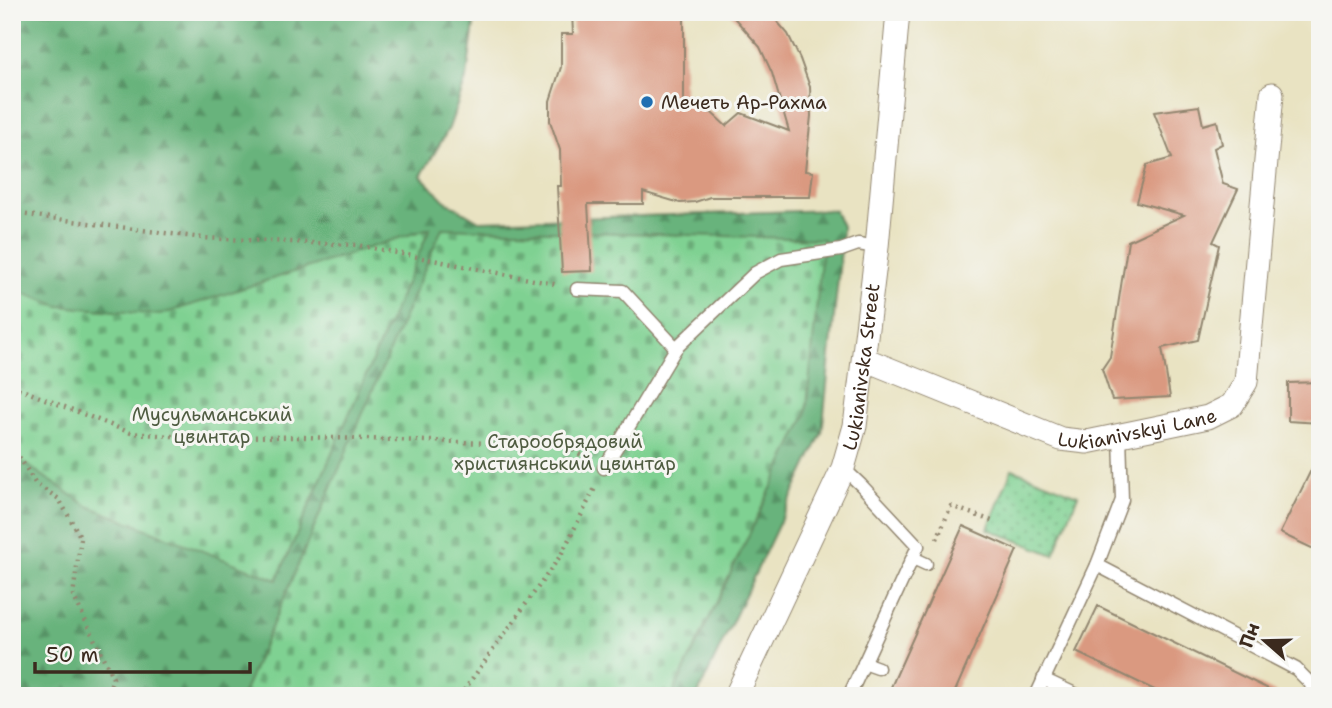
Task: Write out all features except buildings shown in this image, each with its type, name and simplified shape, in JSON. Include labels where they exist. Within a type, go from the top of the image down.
[{"type":"street","name":"Lukianivska Street","points":[[736,696],[843,468],[855,426],[877,247],[898,12]]},
{"type":"street","name":"Lukianivskyi Lane","points":[[864,359],[1061,439],[1087,442],[1120,436],[1208,417],[1232,405],[1246,382],[1272,94]]},
{"type":"lane","points":[[604,468],[676,348],[755,273],[780,259],[841,250],[858,244],[877,247]]},
{"type":"lane","points":[[577,289],[623,291],[676,348]]},
{"type":"lane","points":[[1036,696],[1097,565],[1122,500],[1120,436]]},
{"type":"lane","points":[[843,468],[918,546],[849,696]]},
{"type":"lane","points":[[912,558],[926,564]]},
{"type":"lane","points":[[1097,565],[1296,669],[1311,684],[1314,696]]},
{"type":"lane","points":[[864,663],[878,668]]},
{"type":"lane","points":[[1043,679],[1079,696]]},
{"type":"path","points":[[12,213],[203,238],[357,245],[577,289]]},
{"type":"path","points":[[12,386],[131,433],[491,443],[551,437],[604,468],[561,555],[460,696]]},
{"type":"path","points":[[12,445],[34,483],[59,499],[81,538],[73,595],[113,678],[107,696]]},
{"type":"path","points":[[926,564],[951,506],[992,521]]},
{"type":"green space","points":[[12,12],[485,12],[475,17],[467,76],[449,128],[421,176],[444,200],[479,221],[834,210],[842,226],[841,250],[822,433],[697,696],[12,696]]},
{"type":"green space","name":"Мусульманський цвинтар","points":[[430,228],[277,580],[88,506],[12,455],[12,289],[59,306],[160,315]]},
{"type":"green space","name":"Старообрядовий християнський цвинтар","points":[[442,228],[823,239],[806,415],[672,696],[242,696]]},
{"type":"green space","points":[[1012,469],[1078,495],[1054,555],[988,529]]},
{"type":"place","name":"Мечеть Ар-Рахма","points":[[647,102]]}]
